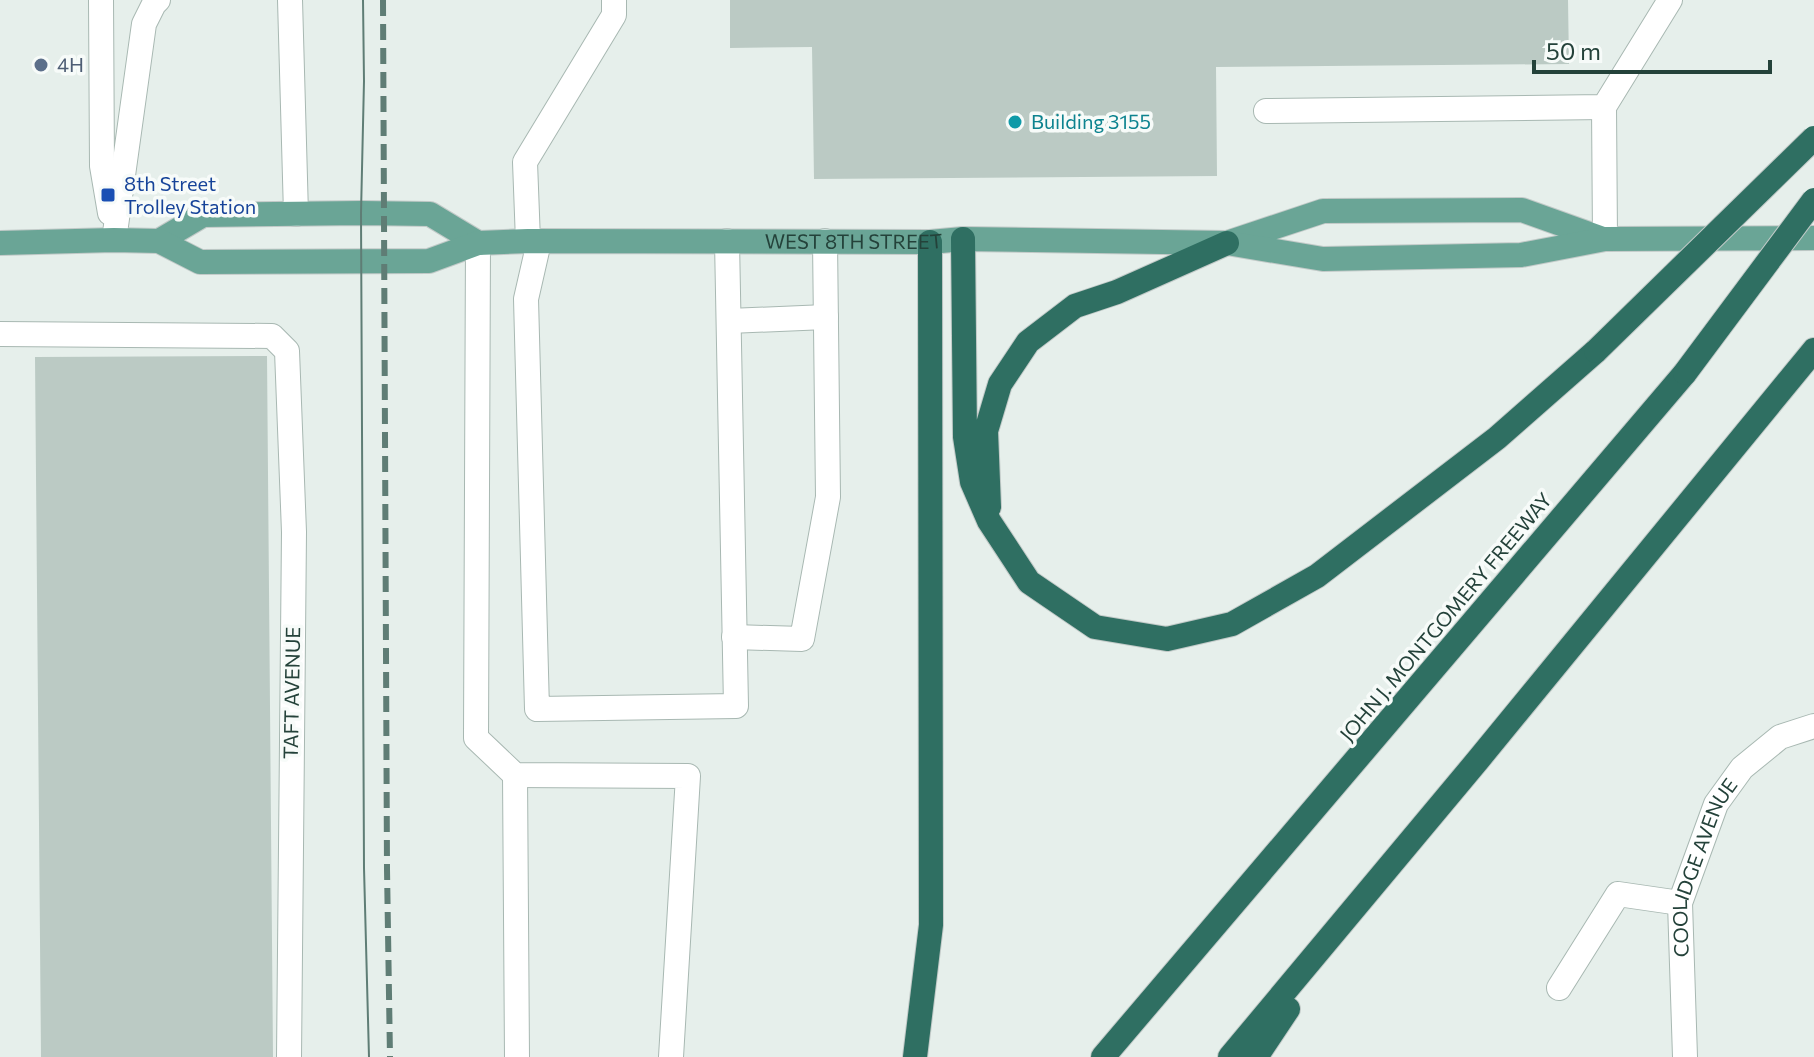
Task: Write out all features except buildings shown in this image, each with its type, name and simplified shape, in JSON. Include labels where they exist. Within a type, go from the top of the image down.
[{"type":"highway","points":[[963,239],[965,437],[972,482],[989,521],[1029,582],[1095,627],[1167,639],[1232,624],[1317,576],[1497,438],[1596,351],[1814,138]]},
{"type":"highway","name":"JOHN J. MONTGOMERY FREEWAY","points":[[1103,1057],[1685,373],[1814,200]]},
{"type":"highway","points":[[915,1057],[931,925],[930,242]]},
{"type":"highway","points":[[989,521],[986,431],[1000,384],[1028,342],[1075,306],[1117,292],[1227,243]]},
{"type":"highway","points":[[1230,1057],[1813,350]]},
{"type":"highway","points":[[1256,1057],[1357,905]]},
{"type":"main road","name":"WEST 8TH STREET","points":[[1227,243],[1323,211],[1522,210],[1605,239]]},
{"type":"main road","points":[[159,241],[203,215],[430,214],[478,243]]},
{"type":"main road","name":"WEST 8TH STREET","points":[[0,243],[159,241],[200,262],[429,261],[478,243],[930,242],[963,239],[1227,243],[1323,259],[1521,255],[1605,239],[1814,238]]},
{"type":"street","points":[[101,0],[102,166],[114,240]]},
{"type":"street","points":[[114,240],[144,24],[158,0]]},
{"type":"street","points":[[290,0],[296,214]]},
{"type":"street","points":[[614,0],[614,15],[525,162],[533,242],[526,299],[537,709],[736,706],[727,241]]},
{"type":"street","points":[[1605,239],[1604,107],[1670,0]]},
{"type":"street","points":[[1266,111],[1604,107]]},
{"type":"street","points":[[734,637],[802,639],[828,497],[825,241]]},
{"type":"street","points":[[478,243],[476,738],[515,775],[688,776],[671,1057]]},
{"type":"street","points":[[729,321],[826,317]]},
{"type":"street","name":"TAFT AVENUE","points":[[0,334],[272,336],[287,351],[294,532],[289,1057]]},
{"type":"street","name":"COOLIDGE AVENUE","points":[[1685,1057],[1680,903],[1716,804],[1742,768],[1780,737],[1814,726]]},
{"type":"street","points":[[515,775],[517,1057]]},
{"type":"street","points":[[1559,988],[1618,894],[1680,903]]},
{"type":"tram line","points":[[363,0],[364,868],[369,1057]]},
{"type":"railway","points":[[383,0],[390,1057]]},
{"type":"place","name":"4H","points":[[41,65]]},
{"type":"place","name":"Building 3155","points":[[1015,122]]},
{"type":"place","name":"8th Street Trolley Station","points":[[108,195]]}]
